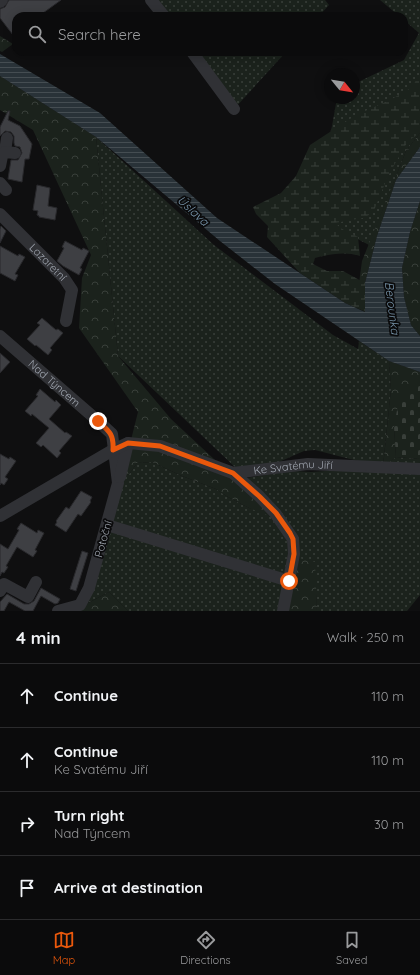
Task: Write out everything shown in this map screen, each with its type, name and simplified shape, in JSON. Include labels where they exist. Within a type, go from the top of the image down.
[{"type":"street","points":[[152,0],[161,12]]},
{"type":"street","points":[[195,56],[234,109]]},
{"type":"street","points":[[0,166],[2,156],[10,152],[7,138]]},
{"type":"street","name":"Lazaretní","points":[[0,214],[64,278],[72,290],[66,321]]},
{"type":"street","name":"Nad Týncem","points":[[1,338],[112,434],[114,442],[113,450]]},
{"type":"street","points":[[0,516],[113,450],[128,443]]},
{"type":"street","points":[[118,483],[128,443]]},
{"type":"street","name":"Ke Svatému Jiří","points":[[128,443],[160,446],[233,473],[308,464],[420,469]]},
{"type":"street","name":"Potoční","points":[[58,611],[80,605],[89,588],[118,483],[113,450]]},
{"type":"street","points":[[233,473],[276,513],[293,539],[294,554],[283,611]]},
{"type":"street","points":[[107,525],[289,581]]},
{"type":"street","points":[[0,591],[4,584],[28,597],[36,582]]},
{"type":"green space","points":[[152,0],[325,0],[329,5],[323,12],[161,12]]},
{"type":"green space","points":[[380,0],[420,0],[420,133],[406,151],[369,245],[309,214],[332,126],[336,104],[360,104],[360,81],[404,60],[406,56],[408,56],[408,53],[419,33],[408,23],[408,12],[394,12]]},
{"type":"green space","points":[[0,36],[12,45],[2,52],[0,51]]},
{"type":"green space","points":[[195,56],[282,56],[234,109]]},
{"type":"green space","points":[[420,75],[420,133],[408,141],[388,176],[373,213],[363,218],[335,223],[342,229],[358,237],[360,256],[343,253],[332,254],[315,258],[313,264],[327,271],[343,271],[365,283],[366,312],[345,303],[300,273],[267,237],[268,226],[256,214],[253,207],[281,193],[296,176],[310,145],[356,115],[390,100],[411,88]]},
{"type":"green space","points":[[0,76],[96,137],[118,356],[171,419],[215,460],[131,440],[138,412],[79,328],[82,278],[91,255],[33,130],[0,110]]},
{"type":"green space","points":[[420,133],[420,147],[396,180],[377,236],[365,283],[357,298],[362,261],[406,151]]},
{"type":"green space","points":[[96,137],[214,245],[333,335],[358,349],[359,341],[389,361],[391,389],[383,466],[396,457],[420,459],[420,595],[407,611],[317,611],[316,594],[298,558],[297,545],[245,478],[294,471],[311,472],[381,467],[315,450],[304,451],[272,465],[237,469],[118,356]]},
{"type":"green space","points":[[420,201],[420,336],[411,325],[404,297],[402,268],[410,232]]},
{"type":"green space","points":[[389,361],[420,372],[420,386],[394,427],[396,457],[383,467],[391,389]]},
{"type":"green space","points":[[412,386],[420,386],[420,459],[396,457],[394,427],[399,399]]},
{"type":"green space","points":[[128,449],[161,451],[222,474],[237,482],[273,513],[267,515],[249,508],[216,489],[182,476],[152,462],[137,463],[130,473],[120,480]]},
{"type":"green space","points":[[152,462],[182,476],[216,489],[249,508],[273,513],[289,536],[287,611],[128,611],[109,592],[86,604],[120,480],[130,473],[137,463]]},
{"type":"green space","points":[[298,558],[315,562],[317,611],[287,611]]},
{"type":"green space","points":[[109,592],[128,611],[73,611]]},
{"type":"water","points":[[0,54],[100,113],[217,218],[345,303],[365,312],[365,283],[377,236],[396,180],[420,147],[420,201],[410,232],[402,268],[404,297],[411,325],[420,336],[420,372],[389,361],[275,284],[220,241],[96,137],[0,76]]},
{"type":"building","points":[[9,0],[61,0],[44,12],[12,12],[12,34],[0,18],[0,9],[5,7]]},
{"type":"building","points":[[8,111],[10,111],[8,120],[20,126],[32,144],[29,159],[25,159],[22,182],[8,179],[11,160],[18,160],[22,153],[20,147],[15,146],[14,136],[11,132],[5,131],[0,136],[0,127]]},
{"type":"building","points":[[37,185],[50,188],[48,206],[57,208],[55,220],[39,217],[37,215],[38,211],[33,210]]},
{"type":"building","points":[[1,226],[6,231],[0,243],[0,229]]},
{"type":"building","points":[[65,241],[82,250],[83,248],[89,251],[80,268],[82,269],[79,275],[57,261],[64,248],[62,247]]},
{"type":"building","points":[[0,246],[18,256],[19,254],[25,257],[15,274],[18,275],[15,281],[0,273]]},
{"type":"building","points":[[42,318],[56,330],[58,329],[63,333],[50,348],[52,350],[48,355],[27,339],[40,325],[37,323]]},
{"type":"building","points":[[0,353],[10,362],[0,373]]},
{"type":"building","points":[[40,389],[55,402],[56,400],[61,405],[49,419],[65,433],[66,432],[72,436],[59,451],[61,453],[57,458],[43,445],[41,447],[36,443],[49,428],[32,414],[31,416],[25,411],[38,396],[36,395]]},
{"type":"building","points":[[0,454],[9,459],[10,457],[16,461],[5,477],[8,479],[4,485],[1,483],[0,485]]},
{"type":"building","points":[[81,491],[92,497],[91,502],[81,516],[78,514],[66,532],[55,525],[57,522],[56,521],[66,507],[69,509]]},
{"type":"building","points":[[21,523],[37,533],[38,530],[44,533],[35,550],[37,551],[33,557],[17,547],[6,566],[8,567],[0,576],[0,544],[8,549],[19,530],[17,529]]},
{"type":"building","points":[[82,551],[88,553],[76,591],[70,589]]},
{"type":"building","points":[[41,588],[60,599],[58,603],[55,604],[41,596],[33,611],[25,611],[9,602],[4,611],[0,611],[0,602],[7,594],[24,604],[29,604],[34,601]]},
{"type":"route","points":[[98,421],[112,434],[114,442],[113,450],[128,443],[160,446],[233,473],[276,513],[290,533],[294,544],[294,554],[289,581]]},
{"type":"water label","name":"Úslava","points":[[193,211]]},
{"type":"water label","name":"Berounka","points":[[392,308]]}]
